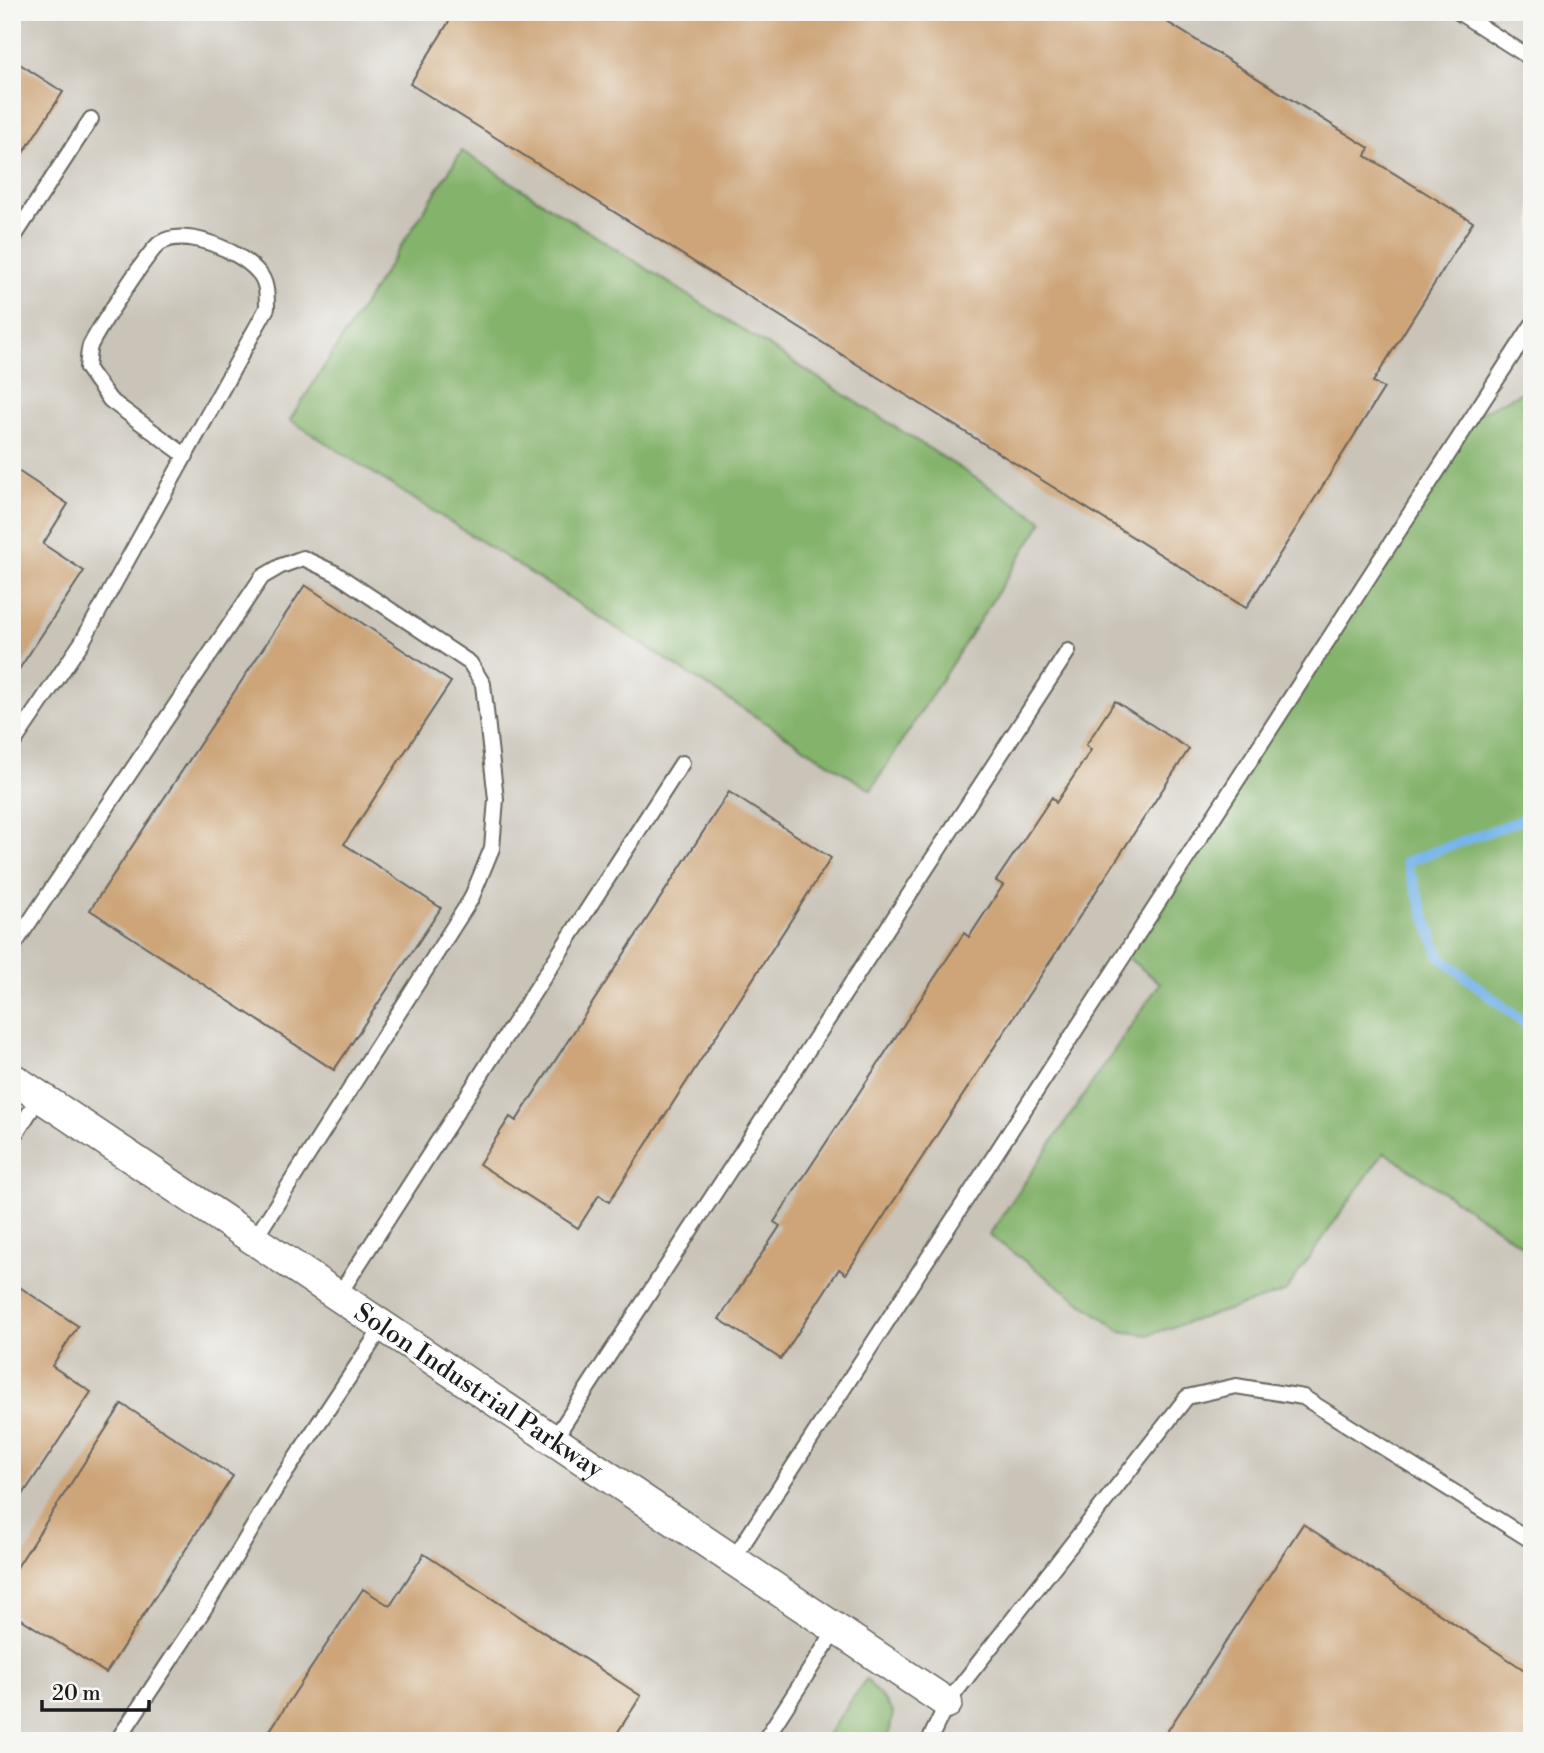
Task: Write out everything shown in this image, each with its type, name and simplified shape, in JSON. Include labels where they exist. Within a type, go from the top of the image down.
[{"type":"street","name":"Solon Industrial Parkway","points":[[12,1078],[947,1703]]},
{"type":"lane","points":[[1458,12],[1532,59]]},
{"type":"lane","points":[[12,240],[91,119]]},
{"type":"lane","points":[[12,744],[82,642],[186,456],[267,308],[267,290],[260,273],[244,259],[222,247],[187,236],[160,243],[146,259],[89,348],[87,368],[110,400],[186,456]]},
{"type":"lane","points":[[732,1561],[1532,325]]},
{"type":"lane","points":[[12,948],[262,577],[303,558],[335,573],[470,663],[483,684],[496,799],[492,848],[471,899],[254,1240]]},
{"type":"lane","points":[[553,1441],[1068,651]]},
{"type":"lane","points":[[338,1296],[682,763]]},
{"type":"lane","points":[[12,1140],[40,1096]]},
{"type":"lane","points":[[117,1741],[203,1611],[281,1480],[383,1326]]},
{"type":"lane","points":[[929,1741],[947,1703],[1187,1397],[1236,1386],[1303,1397],[1532,1541]]},
{"type":"lane","points":[[764,1741],[836,1629]]},
{"type":"shaded area","points":[[12,12],[1532,12],[1532,387],[1471,417],[1384,1152],[1532,1252],[1532,1741],[888,1741],[893,1712],[866,1679],[823,1741],[12,1741]]},
{"type":"green space","points":[[462,151],[1043,521],[871,790],[290,420]]},
{"type":"green space","points":[[1532,387],[1532,1252],[1384,1152],[1285,1292],[1148,1335],[1120,1331],[989,1235],[1160,983],[1124,955],[1471,417]]},
{"type":"green space","points":[[866,1679],[893,1712],[888,1741],[823,1741]]},
{"type":"building","points":[[455,12],[1151,12],[1369,148],[1366,156],[1473,222],[1373,382],[1384,388],[1246,608],[410,84]]},
{"type":"building","points":[[12,59],[63,92],[12,170]]},
{"type":"building","points":[[12,467],[68,504],[43,544],[84,571],[12,680]]},
{"type":"building","points":[[305,585],[451,682],[344,844],[441,908],[334,1070],[90,910]]},
{"type":"building","points":[[1115,701],[1189,749],[846,1274],[839,1269],[781,1359],[719,1319],[780,1226],[774,1222],[964,933],[969,937],[1003,885],[996,881],[1052,797],[1056,803],[1091,750],[1086,745]]},
{"type":"building","points":[[729,792],[831,858],[609,1202],[599,1195],[578,1228],[479,1164],[510,1117],[516,1121]]},
{"type":"building","points":[[12,1282],[78,1326],[52,1366],[91,1392],[12,1511]]},
{"type":"building","points":[[122,1404],[233,1476],[106,1673],[12,1613],[12,1575]]},
{"type":"building","points":[[1303,1524],[1532,1675],[1532,1741],[1161,1741]]},
{"type":"building","points":[[424,1554],[641,1696],[612,1741],[263,1741],[363,1589],[390,1606]]},
{"type":"waterway","points":[[1532,816],[1406,862],[1440,957],[1532,1029]]}]
